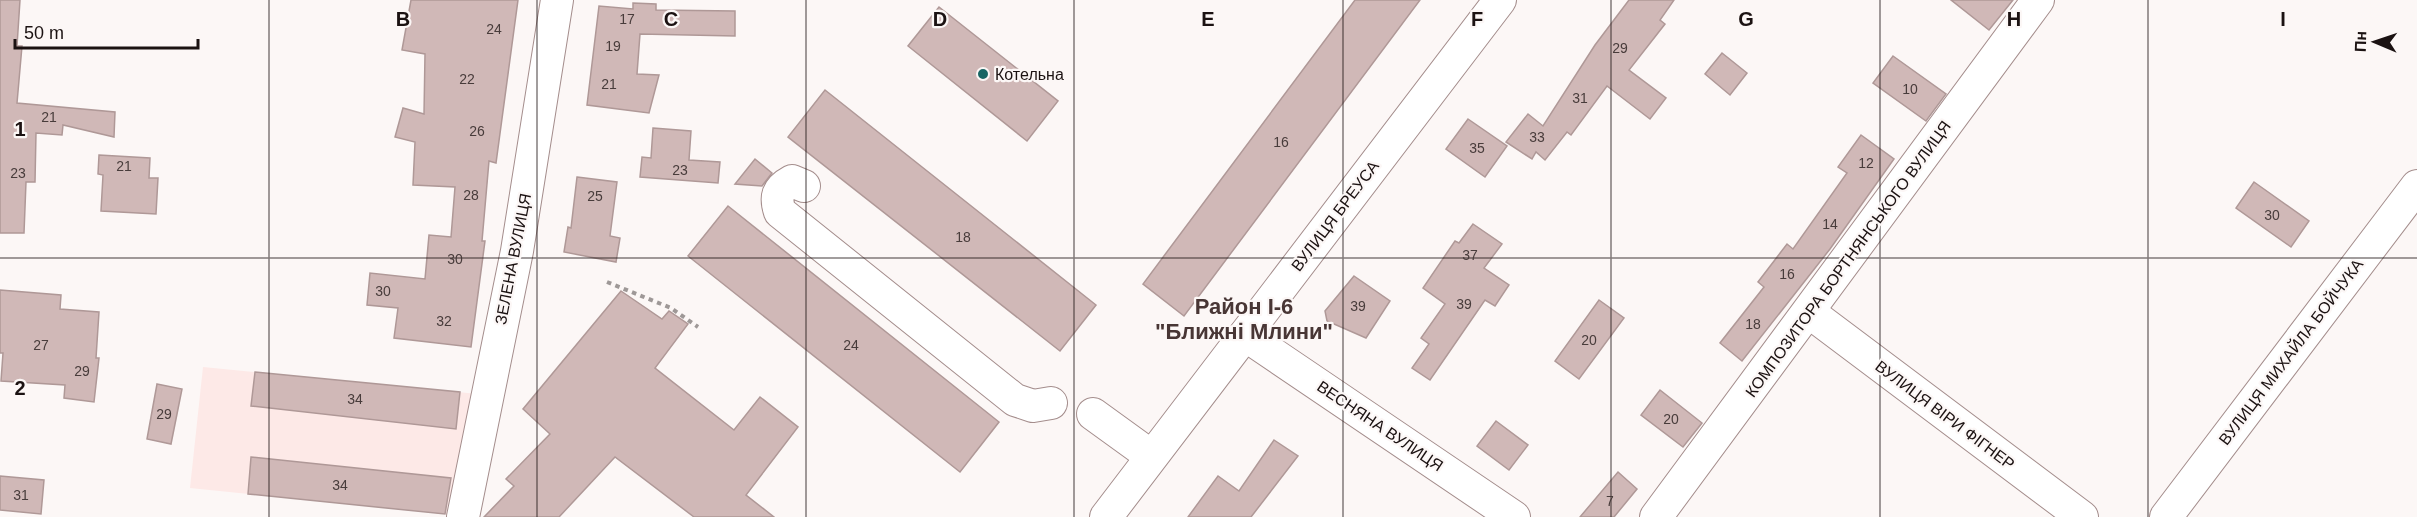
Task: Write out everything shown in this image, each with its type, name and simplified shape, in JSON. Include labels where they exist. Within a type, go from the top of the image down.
[{"type":"street","name":"ЗЕЛЕНА ВУЛИЦЯ","points":[[463,517],[517,251],[557,0]]},
{"type":"street","name":"ВУЛИЦЯ БРЕУСА","points":[[1106,517],[1500,0]]},
{"type":"street","name":"КОМПОЗИТОРА БОРТНЯНСЬКОГО ВУЛИЦЯ","points":[[1656,517],[2038,0]]},
{"type":"street","points":[[804,186],[792,181],[782,186],[776,199],[780,213],[1015,400],[1033,406],[1051,403]]},
{"type":"street","name":"ВУЛИЦЯ МИХАЙЛА БОЙЧУКА","points":[[2166,517],[2417,186]]},
{"type":"street","name":"ВУЛИЦЯ ВІРИ ФІГНЕР","points":[[1809,312],[2082,517]]},
{"type":"street","name":"ВЕСНЯНА ВУЛИЦЯ","points":[[1245,335],[1514,517]]},
{"type":"street","points":[[1093,414],[1151,456]]},
{"type":"path","points":[[607,282],[671,308],[698,327]]},
{"type":"shaded area","points":[[203,367],[478,394],[457,515],[190,488]]},
{"type":"building","points":[[0,0],[20,0],[17,46],[22,46],[17,103],[115,112],[114,137],[63,125],[62,135],[36,133],[35,182],[26,182],[24,233],[0,233]]},
{"type":"building","points":[[411,0],[518,0],[496,163],[489,161],[482,241],[485,241],[471,347],[394,338],[398,308],[367,305],[370,273],[425,279],[429,235],[451,237],[455,187],[413,185],[415,142],[395,137],[403,108],[424,114],[425,54],[402,50]]},
{"type":"building","points":[[1355,0],[1420,0],[1184,316],[1143,284]]},
{"type":"building","points":[[1629,0],[1674,0],[1660,20],[1665,24],[1629,70],[1666,98],[1650,119],[1607,86],[1571,135],[1567,132],[1545,160],[1536,152],[1532,159],[1506,142],[1528,114],[1543,126],[1595,45]]},
{"type":"building","points":[[1951,0],[2013,0],[1989,30]]},
{"type":"building","points":[[633,3],[656,4],[656,10],[735,11],[735,36],[640,34],[637,74],[659,75],[649,113],[587,105],[599,6],[633,9]]},
{"type":"building","name":"Котельна","points":[[939,7],[1058,101],[1027,141],[908,46]]},
{"type":"building","points":[[1722,53],[1747,73],[1730,95],[1705,74]]},
{"type":"building","points":[[1893,56],[1946,94],[1926,121],[1873,83]]},
{"type":"building","points":[[825,90],[1096,305],[1060,351],[788,137]]},
{"type":"building","points":[[1468,119],[1507,146],[1485,177],[1446,149]]},
{"type":"building","points":[[653,128],[691,131],[689,160],[720,162],[718,183],[640,177],[642,157],[651,158]]},
{"type":"building","points":[[1861,135],[1894,159],[1830,249],[1742,361],[1720,343],[1764,287],[1758,282],[1787,244],[1793,249],[1847,173],[1838,167]]},
{"type":"building","points":[[99,155],[150,158],[149,178],[158,178],[156,214],[101,211],[103,175],[98,174]]},
{"type":"building","points":[[755,159],[772,173],[762,186],[735,184]]},
{"type":"building","points":[[577,177],[617,182],[610,236],[620,238],[616,262],[564,252],[568,227],[571,228]]},
{"type":"building","points":[[2254,182],[2309,221],[2291,247],[2236,208]]},
{"type":"building","points":[[728,206],[999,422],[960,472],[688,256]]},
{"type":"building","points":[[1473,224],[1502,244],[1484,268],[1509,285],[1495,306],[1485,300],[1430,380],[1412,368],[1429,344],[1421,338],[1445,304],[1423,288],[1455,241],[1459,243]]},
{"type":"building","points":[[1354,276],[1390,301],[1366,338],[1327,321],[1325,311]]},
{"type":"building","points":[[0,290],[61,295],[60,309],[99,312],[96,358],[99,358],[94,402],[64,398],[65,385],[1,381],[3,353],[0,353]]},
{"type":"building","points":[[621,291],[662,319],[669,311],[688,324],[655,368],[734,430],[760,397],[798,427],[746,495],[774,517],[694,517],[615,457],[559,517],[484,517],[514,486],[506,479],[550,434],[523,409]]},
{"type":"building","points":[[1599,300],[1624,318],[1579,379],[1555,361]]},
{"type":"building","points":[[255,372],[460,392],[456,429],[251,406]]},
{"type":"building","points":[[157,384],[182,389],[171,444],[147,439]]},
{"type":"building","points":[[1660,390],[1702,423],[1683,447],[1641,415]]},
{"type":"building","points":[[1496,421],[1528,445],[1509,470],[1477,446]]},
{"type":"building","points":[[1274,440],[1298,456],[1251,517],[1188,517],[1218,476],[1239,491]]},
{"type":"building","points":[[251,457],[451,478],[445,514],[248,494]]},
{"type":"building","points":[[1618,472],[1637,489],[1614,517],[1580,517]]},
{"type":"building","points":[[0,476],[44,480],[41,514],[0,510]]},
{"type":"place","name":"Котельна","points":[[983,74]]},
{"type":"district","name":"Район І-6 \"Ближні Млини\"","points":[[1244,318]]}]
